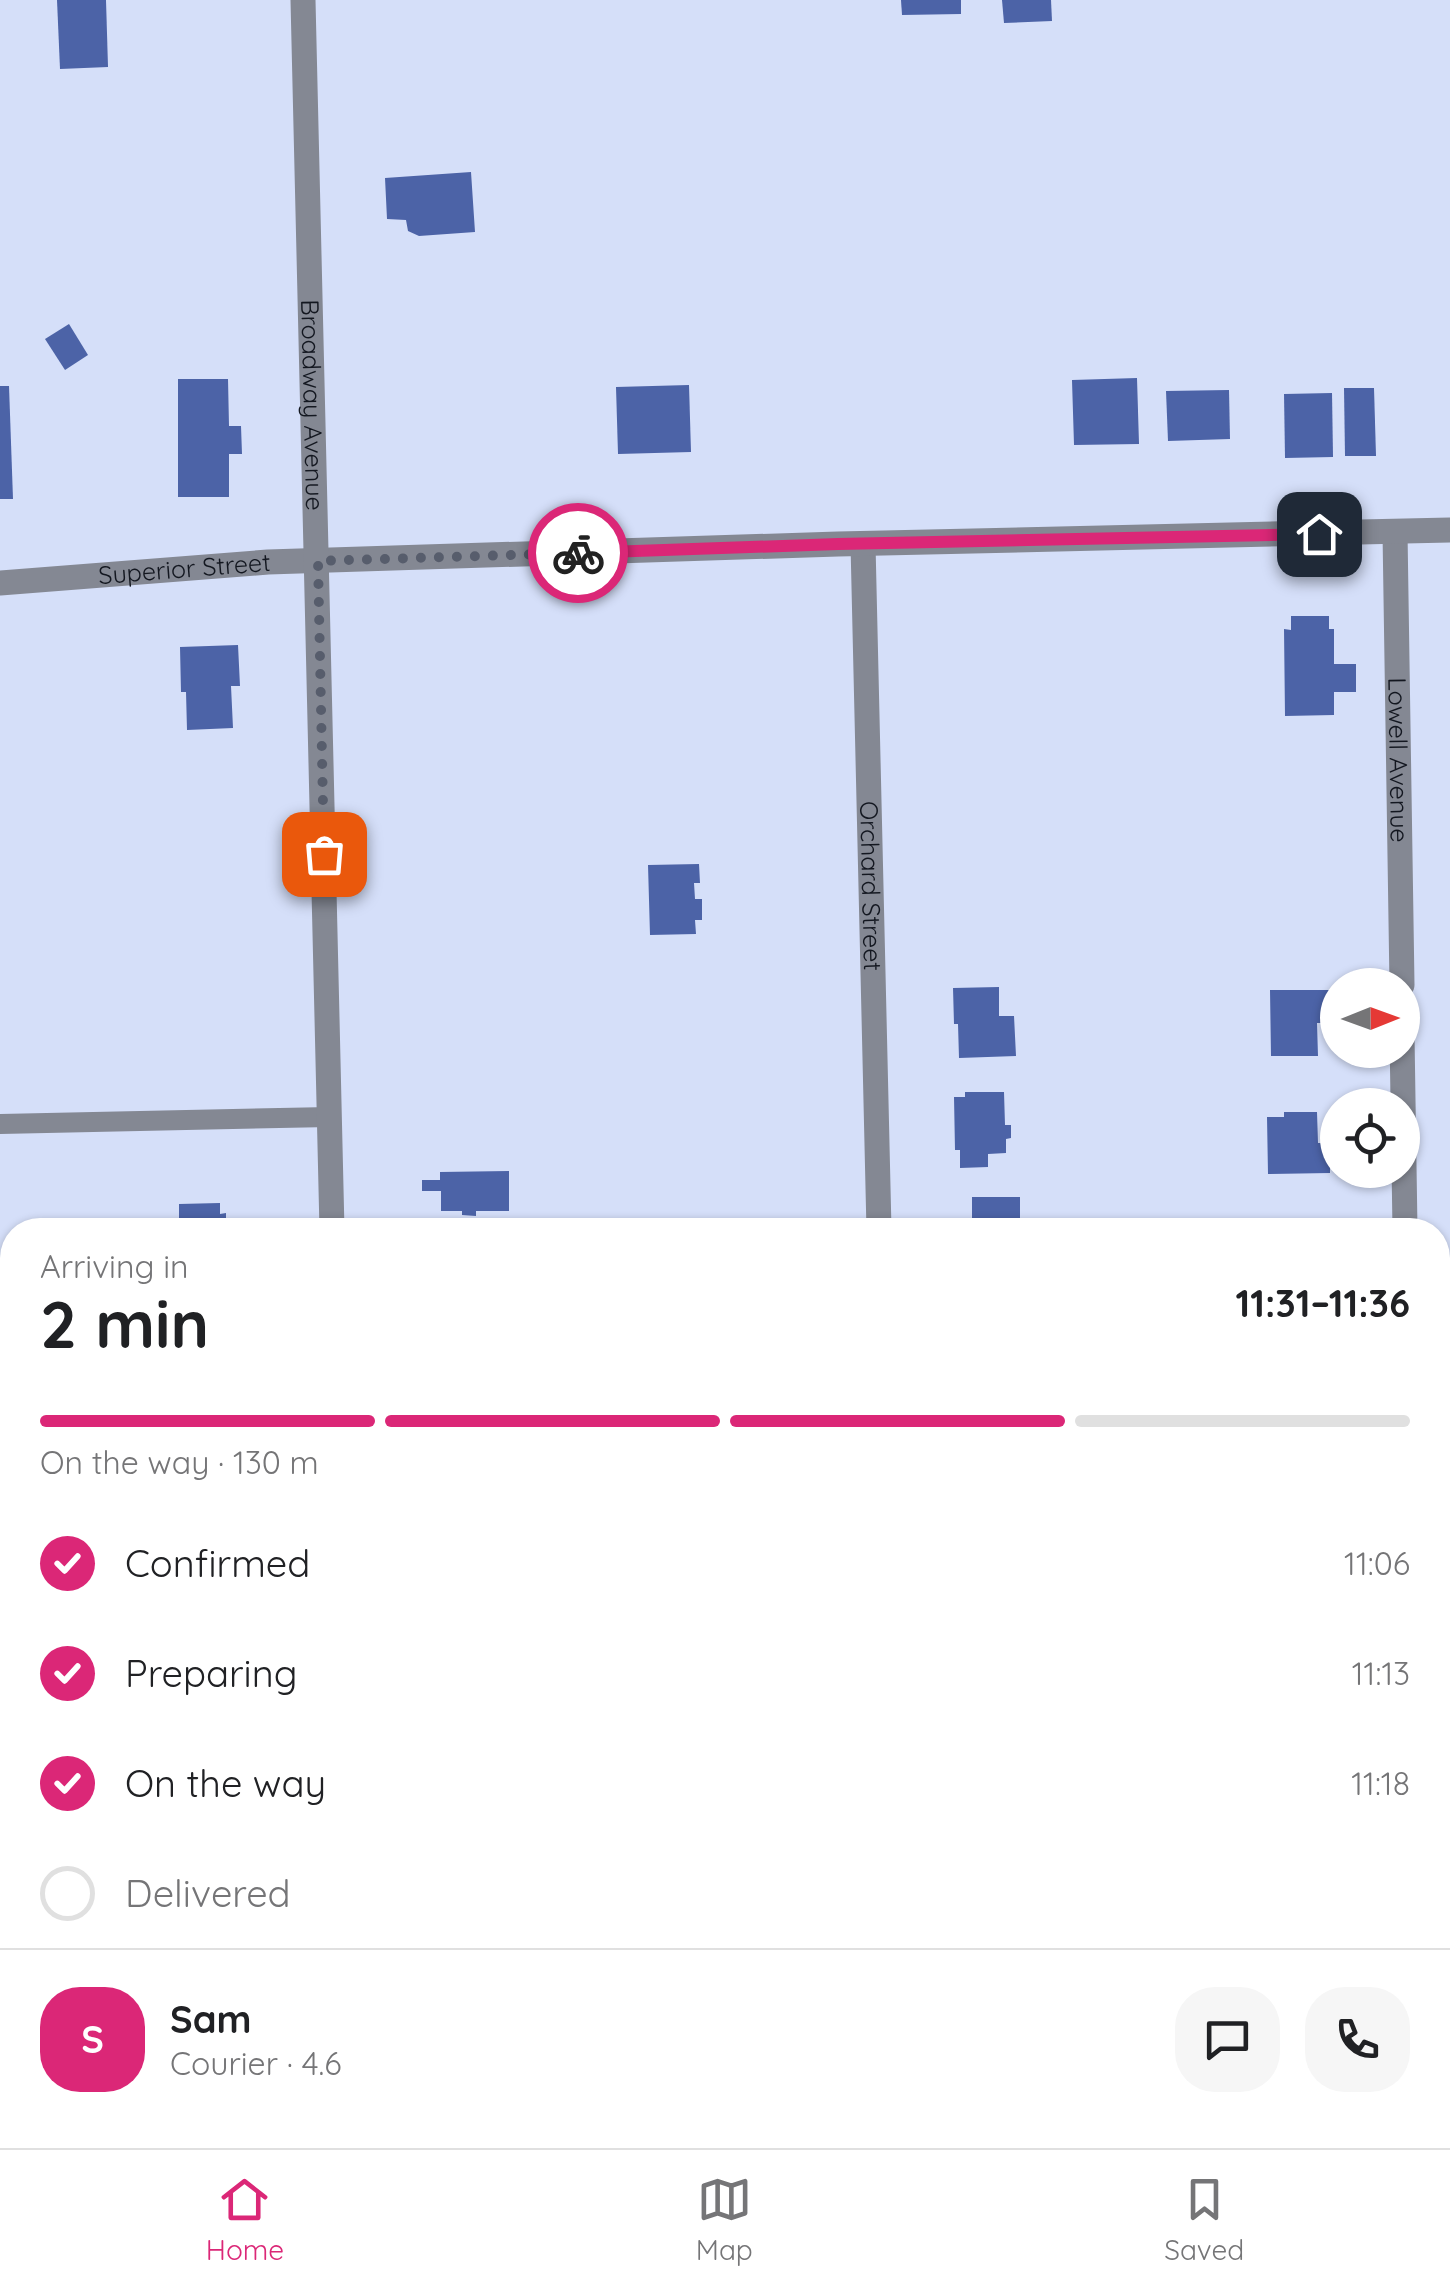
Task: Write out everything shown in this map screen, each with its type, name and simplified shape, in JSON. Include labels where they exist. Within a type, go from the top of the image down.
[{"type":"street","name":"Broadway Avenue","points":[[303,0],[332,1218]]},
{"type":"street","name":"Superior Street","points":[[0,583],[268,562],[1450,530]]},
{"type":"street","name":"Lowell Avenue","points":[[1395,532],[1402,968]]},
{"type":"street","name":"Orchard Street","points":[[863,544],[879,1218]]},
{"type":"street","points":[[1403,1068],[1405,1218]]},
{"type":"lane","points":[[0,1124],[330,1117]]},
{"type":"building","points":[[57,0],[106,0],[108,67],[60,69]]},
{"type":"building","points":[[901,0],[961,0],[961,14],[902,15]]},
{"type":"building","points":[[1002,0],[1051,0],[1052,21],[1004,23]]},
{"type":"building","points":[[471,172],[475,232],[419,236],[408,231],[406,220],[387,219],[385,178]]},
{"type":"building","points":[[69,324],[88,355],[65,370],[45,339]]},
{"type":"building","points":[[1137,378],[1139,444],[1074,445],[1072,380]]},
{"type":"building","points":[[178,379],[228,379],[229,426],[241,426],[242,454],[229,454],[229,497],[178,497]]},
{"type":"building","points":[[689,385],[691,452],[618,454],[616,387]]},
{"type":"building","points":[[0,386],[9,386],[13,499],[0,499]]},
{"type":"building","points":[[1344,388],[1374,388],[1376,456],[1345,456]]},
{"type":"building","points":[[1229,390],[1230,439],[1168,441],[1166,391]]},
{"type":"building","points":[[1332,393],[1333,457],[1285,458],[1284,394]]},
{"type":"building","points":[[1291,616],[1329,616],[1329,629],[1334,629],[1334,664],[1356,664],[1356,692],[1334,692],[1334,715],[1285,716],[1284,629],[1291,630]]},
{"type":"building","points":[[238,645],[240,686],[231,686],[233,728],[187,730],[180,647]]},
{"type":"building","points":[[699,864],[700,883],[694,883],[695,899],[702,899],[702,920],[695,920],[696,934],[650,935],[648,865]]},
{"type":"building","points":[[999,987],[999,1016],[1014,1016],[1016,1056],[959,1058],[953,988]]},
{"type":"building","points":[[1270,990],[1320,990],[1318,1056],[1271,1056]]},
{"type":"building","points":[[965,1092],[1004,1092],[1005,1125],[1011,1125],[1011,1138],[1006,1139],[1006,1153],[988,1154],[988,1167],[960,1168],[960,1150],[955,1150],[954,1097],[965,1097]]},
{"type":"building","points":[[1284,1112],[1317,1112],[1320,1173],[1268,1174],[1267,1117],[1284,1117]]},
{"type":"building","points":[[509,1171],[509,1211],[476,1211],[476,1216],[441,1211],[441,1191],[422,1191],[422,1180],[440,1180],[440,1172]]},
{"type":"building","points":[[972,1197],[1020,1197],[1020,1218],[972,1218]]},
{"type":"building","points":[[220,1203],[220,1214],[226,1213],[226,1218],[179,1218],[179,1204]]},
{"type":"way so far","points":[[324,854],[318,561],[578,553]]},
{"type":"route","points":[[578,553],[1319,534]]}]
